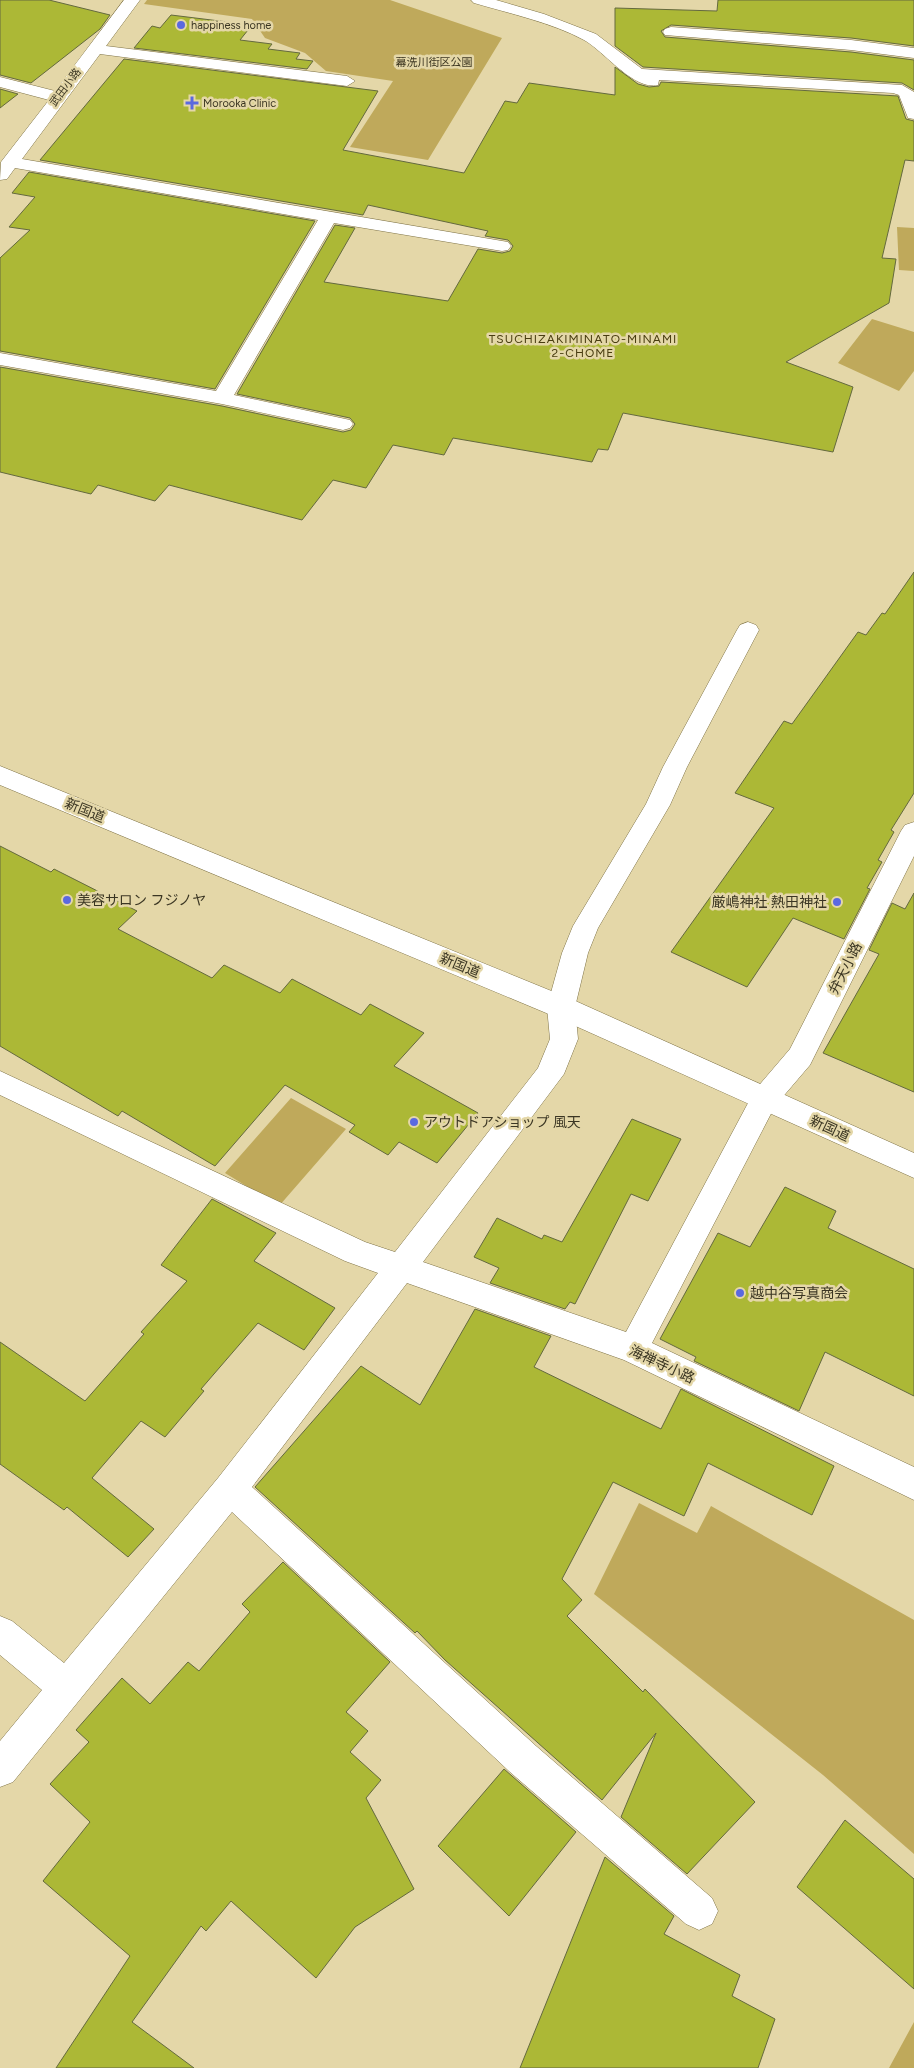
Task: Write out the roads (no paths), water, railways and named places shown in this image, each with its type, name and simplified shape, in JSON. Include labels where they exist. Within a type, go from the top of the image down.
[{"type":"street","name":"武田小路","points":[[5,169],[132,0]]},
{"type":"street","points":[[479,0],[538,18],[590,37],[637,74],[652,82]]},
{"type":"street","points":[[671,32],[851,45],[914,52]]},
{"type":"street","points":[[95,49],[347,81]]},
{"type":"street","points":[[637,74],[896,88],[906,92],[914,114]]},
{"type":"street","points":[[0,82],[58,96]]},
{"type":"street","points":[[5,169],[329,217],[502,246]]},
{"type":"street","points":[[222,398],[329,217]]},
{"type":"street","points":[[0,359],[222,398],[343,424]]},
{"type":"street","points":[[0,1769],[230,1489],[550,1074],[564,1039],[561,1007],[575,954],[586,926],[658,804],[679,759],[748,630]]},
{"type":"street","name":"新国道","points":[[0,775],[561,1007],[914,1166]]},
{"type":"street","name":"弁天小路","points":[[633,1349],[765,1098],[800,1057],[911,842]]},
{"type":"street","name":"海禅寺小路","points":[[0,1082],[40,1103],[356,1252],[633,1349],[914,1484]]},
{"type":"street","points":[[230,1489],[523,1759],[699,1911]]},
{"type":"street","points":[[0,1633],[67,1688]]},
{"type":"place","name":"happiness home","points":[[181,25]]},
{"type":"place","name":"Morooka Clinic","points":[[192,103]]},
{"type":"place","name":"美容サロン フジノヤ","points":[[67,900]]},
{"type":"place","name":"厳嶋神社 熱田神社","points":[[837,902]]},
{"type":"place","name":"アウトドアショップ 風天","points":[[414,1122]]},
{"type":"place","name":"越中谷写真商会","points":[[740,1293]]},
{"type":"district","name":"TSUCHIZAKIMINATO-MINAMI 2-CHOME","points":[[583,346]]},
{"type":"park label","name":"幕洗川街区公園","points":[[434,62]]}]
